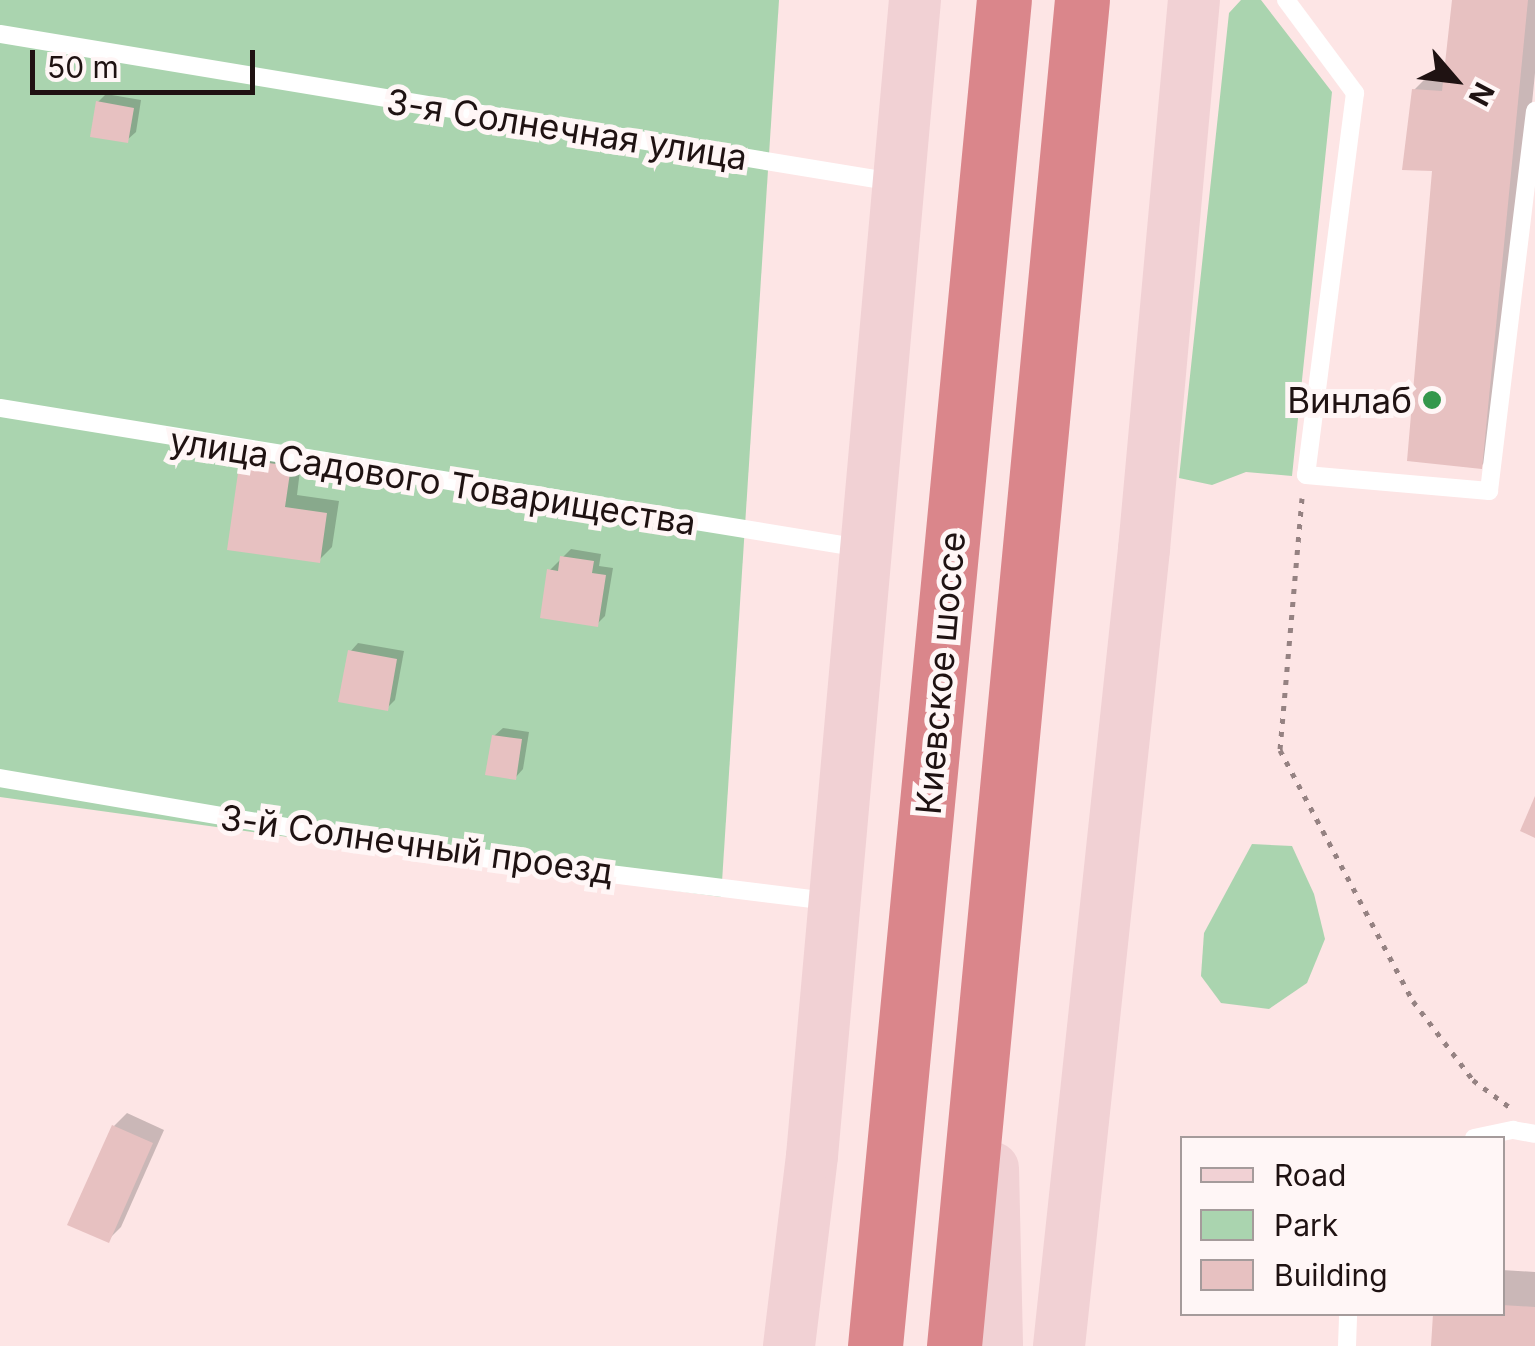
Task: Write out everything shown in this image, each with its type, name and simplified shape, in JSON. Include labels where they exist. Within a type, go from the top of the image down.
[{"type":"highway","name":"Киевское шоссе","points":[[875,1346],[1004,0]]},
{"type":"highway","points":[[954,1346],[1082,8]]},
{"type":"main road","points":[[789,1346],[867,549],[915,0]]},
{"type":"main road","points":[[1059,1346],[1146,529],[1194,0]]},
{"type":"main road","points":[[987,1028],[997,1346]]},
{"type":"lane","points":[[1286,0],[1355,93],[1306,475],[1489,491],[1535,111]]},
{"type":"lane","name":"3-я Солнечная улица","points":[[0,34],[898,183]]},
{"type":"lane","name":"улица Садового Товарищества","points":[[0,408],[867,549]]},
{"type":"lane","name":"3-й Солнечный проезд","points":[[0,778],[434,852],[834,901]]},
{"type":"lane","points":[[1484,1136],[1513,1130],[1535,1134]]},
{"type":"lane","points":[[1347,1346],[1348,1316]]},
{"type":"path","points":[[1306,475],[1280,750],[1347,884],[1444,1048],[1473,1080],[1522,1114]]},
{"type":"green space","points":[[0,0],[779,0],[721,897],[0,797]]},
{"type":"green space","points":[[1241,0],[1261,0],[1332,92],[1292,476],[1246,472],[1212,485],[1179,478],[1229,13]]},
{"type":"green space","points":[[1252,844],[1292,846],[1314,894],[1325,939],[1307,983],[1269,1009],[1221,1003],[1201,976],[1204,933]]},
{"type":"building","points":[[1452,0],[1528,0],[1482,469],[1407,461],[1432,171],[1402,170],[1412,89],[1442,91]]},
{"type":"building","points":[[96,101],[134,108],[128,143],[90,137]]},
{"type":"building","points":[[240,459],[291,466],[285,507],[327,513],[320,563],[227,550]]},
{"type":"building","points":[[560,556],[594,561],[592,573],[606,575],[598,627],[540,618],[547,569],[558,571]]},
{"type":"building","points":[[348,650],[397,659],[388,711],[338,702]]},
{"type":"building","points":[[492,735],[522,739],[516,780],[485,775]]},
{"type":"building","points":[[1535,796],[1535,838],[1520,831]]},
{"type":"building","points":[[112,1125],[153,1143],[109,1243],[67,1225]]},
{"type":"building","points":[[1505,1305],[1535,1307],[1535,1346],[1431,1346],[1433,1316],[1505,1316]]},
{"type":"place","name":"Винлаб","points":[[1432,400]]}]
